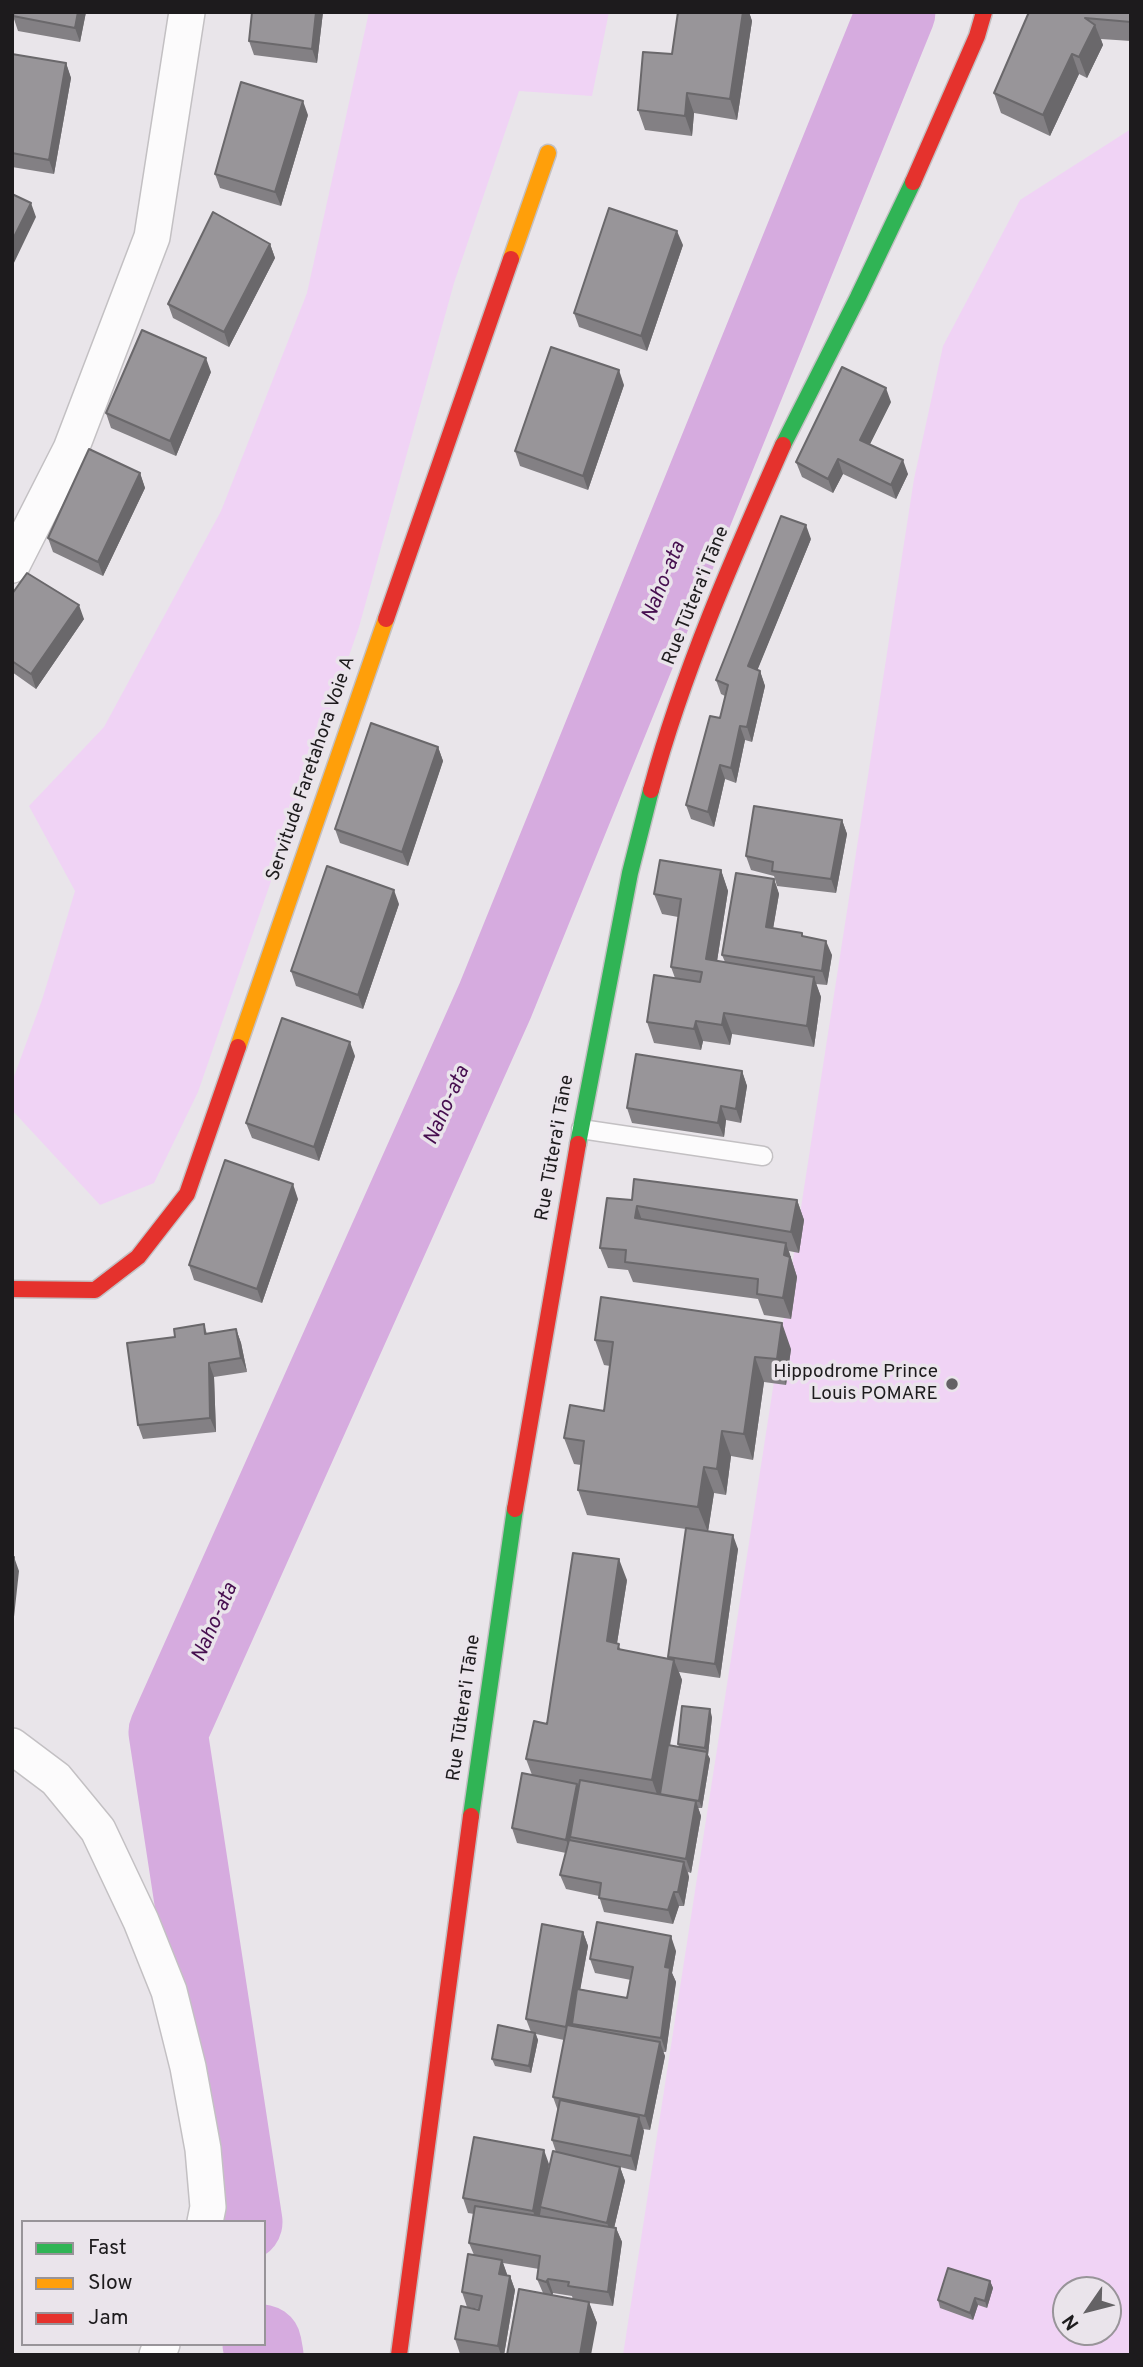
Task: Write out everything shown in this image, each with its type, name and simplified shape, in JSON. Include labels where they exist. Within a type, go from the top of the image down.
[{"type":"street","points":[[12,565],[71,449],[152,237],[187,12]]},
{"type":"street","name":"Rue Tūtera'i Tāne","points":[[399,2355],[474,1791],[519,1483],[581,1129],[630,873],[667,729],[724,579],[788,434],[858,297],[926,154],[977,36],[984,12]]},
{"type":"street","name":"Servitude Faretahora Voie A","points":[[12,1289],[95,1290],[138,1257],[187,1194],[548,153]]},
{"type":"street","points":[[12,1746],[56,1779],[98,1830],[141,1921],[169,1991],[188,2067],[203,2149],[208,2207],[205,2220]]},
{"type":"lane","points":[[581,1129],[764,1156]]},
{"type":"shaded area","points":[[369,12],[609,12],[592,96],[519,91],[454,283],[359,627],[198,1092],[154,1183],[100,1205],[12,1110],[12,1082],[42,1000],[75,891],[29,806],[104,727],[221,511],[307,293]]},
{"type":"shaded area","name":"Hippodrome Prince Louis POMARE","points":[[1131,129],[1131,2355],[623,2355],[914,479],[943,346],[1020,200]]},
{"type":"building","points":[[14,12],[78,12],[75,28],[13,16]]},
{"type":"building","points":[[252,12],[316,12],[312,49],[249,41]]},
{"type":"building","points":[[678,12],[743,12],[730,99],[687,93],[685,116],[638,110],[643,52],[672,54]]},
{"type":"building","points":[[1029,12],[1131,12],[1131,22],[1085,18],[1095,25],[1079,57],[1072,54],[1043,115],[994,93]]},
{"type":"building","points":[[12,54],[66,63],[49,160],[12,153]]},
{"type":"building","points":[[241,82],[303,101],[275,192],[215,174]]},
{"type":"building","points":[[12,194],[31,203],[12,241]]},
{"type":"building","points":[[609,208],[677,231],[641,336],[574,313]]},
{"type":"building","points":[[213,212],[270,244],[224,332],[168,304]]},
{"type":"building","points":[[142,330],[206,358],[170,441],[106,413]]},
{"type":"building","points":[[551,347],[619,370],[583,476],[515,451]]},
{"type":"building","points":[[842,367],[886,388],[860,440],[903,460],[891,485],[838,459],[828,479],[796,462]]},
{"type":"building","points":[[89,449],[140,473],[98,562],[48,538]]},
{"type":"building","points":[[781,516],[806,525],[748,666],[760,671],[747,727],[740,726],[731,768],[720,765],[708,812],[686,805],[710,716],[720,718],[728,685],[716,680]]},
{"type":"building","points":[[27,573],[79,605],[31,674],[12,661],[12,594]]},
{"type":"building","points":[[371,723],[438,747],[402,852],[335,829]]},
{"type":"building","points":[[754,806],[842,820],[831,879],[772,871],[773,862],[746,856]]},
{"type":"building","points":[[660,860],[721,870],[706,959],[814,977],[807,1026],[724,1013],[722,1025],[696,1021],[694,1029],[647,1022],[654,975],[700,982],[702,972],[671,967],[681,899],[654,894]]},
{"type":"building","points":[[327,866],[394,890],[358,995],[291,971]]},
{"type":"building","points":[[736,873],[774,879],[766,927],[802,933],[802,936],[826,941],[822,971],[722,955]]},
{"type":"building","points":[[282,1018],[350,1042],[314,1147],[246,1123]]},
{"type":"building","points":[[636,1054],[742,1071],[736,1109],[721,1106],[718,1123],[627,1108]]},
{"type":"building","points":[[225,1160],[293,1184],[257,1289],[189,1265]]},
{"type":"building","points":[[634,1179],[797,1200],[791,1232],[637,1206],[635,1218],[786,1243],[784,1255],[790,1257],[783,1298],[757,1294],[758,1279],[625,1262],[626,1250],[600,1248],[607,1198],[632,1200]]},
{"type":"building","points":[[601,1297],[782,1323],[777,1359],[755,1357],[744,1434],[722,1431],[717,1469],[704,1467],[698,1507],[578,1490],[584,1441],[564,1438],[570,1405],[604,1411],[613,1342],[595,1340]]},
{"type":"building","points":[[204,1324],[205,1334],[236,1329],[241,1358],[209,1363],[210,1418],[138,1425],[127,1343],[175,1337],[174,1329]]},
{"type":"building","points":[[686,1528],[733,1535],[715,1664],[668,1657]]},
{"type":"building","points":[[573,1553],[619,1559],[607,1641],[619,1644],[618,1649],[674,1660],[652,1780],[526,1759],[534,1721],[547,1724]]},
{"type":"building","points":[[682,1706],[710,1709],[705,1748],[678,1744]]},
{"type":"building","points":[[668,1745],[707,1752],[699,1801],[660,1794]]},
{"type":"building","points":[[522,1773],[577,1784],[566,1840],[512,1828]]},
{"type":"building","points":[[580,1780],[696,1801],[686,1859],[570,1837]]},
{"type":"building","points":[[569,1840],[684,1862],[678,1892],[674,1892],[668,1910],[599,1898],[601,1883],[560,1875]]},
{"type":"building","points":[[597,1922],[671,1936],[665,1967],[670,1968],[661,2038],[572,2024],[577,1989],[627,1998],[633,1967],[590,1959]]},
{"type":"building","points":[[542,1924],[583,1932],[566,2027],[526,2019]]},
{"type":"building","points":[[498,2025],[535,2033],[529,2066],[492,2059]]},
{"type":"building","points":[[567,2025],[660,2042],[645,2116],[553,2097]]},
{"type":"building","points":[[560,2100],[639,2117],[631,2156],[552,2140]]},
{"type":"building","points":[[474,2137],[544,2150],[533,2211],[463,2198]]},
{"type":"building","points":[[553,2151],[620,2167],[607,2223],[540,2207]]},
{"type":"building","points":[[475,2206],[616,2228],[608,2292],[568,2286],[569,2282],[548,2279],[546,2282],[537,2279],[540,2256],[469,2243]]},
{"type":"building","points":[[468,2254],[502,2260],[499,2274],[510,2276],[498,2346],[455,2339],[461,2306],[479,2310],[482,2296],[462,2292]]},
{"type":"building","points":[[948,2268],[990,2281],[985,2301],[975,2298],[970,2313],[938,2300]]},
{"type":"building","points":[[519,2289],[589,2302],[580,2355],[507,2355]]},
{"type":"waterway","name":"Naho-ata","points":[[243,2220],[168,1732],[495,1001],[896,12]]},
{"type":"waterway","name":"Naho-ata","points":[[262,2346],[264,2355]]},
{"type":"traffic: fast","points":[[783,445],[913,182]]},
{"type":"traffic: fast","points":[[578,1144],[630,873],[651,790]]},
{"type":"traffic: fast","points":[[471,1816],[515,1509]]},
{"type":"traffic: slow","points":[[511,259],[548,153]]},
{"type":"traffic: slow","points":[[238,1047],[386,619]]},
{"type":"traffic: jam","points":[[913,182],[977,36],[984,12]]},
{"type":"traffic: jam","points":[[386,619],[511,259]]},
{"type":"traffic: jam","points":[[651,790],[694,658],[783,445]]},
{"type":"traffic: jam","points":[[12,1289],[95,1290],[138,1257],[187,1194],[238,1047]]},
{"type":"traffic: jam","points":[[515,1509],[578,1144]]},
{"type":"traffic: jam","points":[[399,2355],[471,1816]]},
{"type":"place","name":"Hippodrome Prince Louis POMARE","points":[[952,1384]]}]
